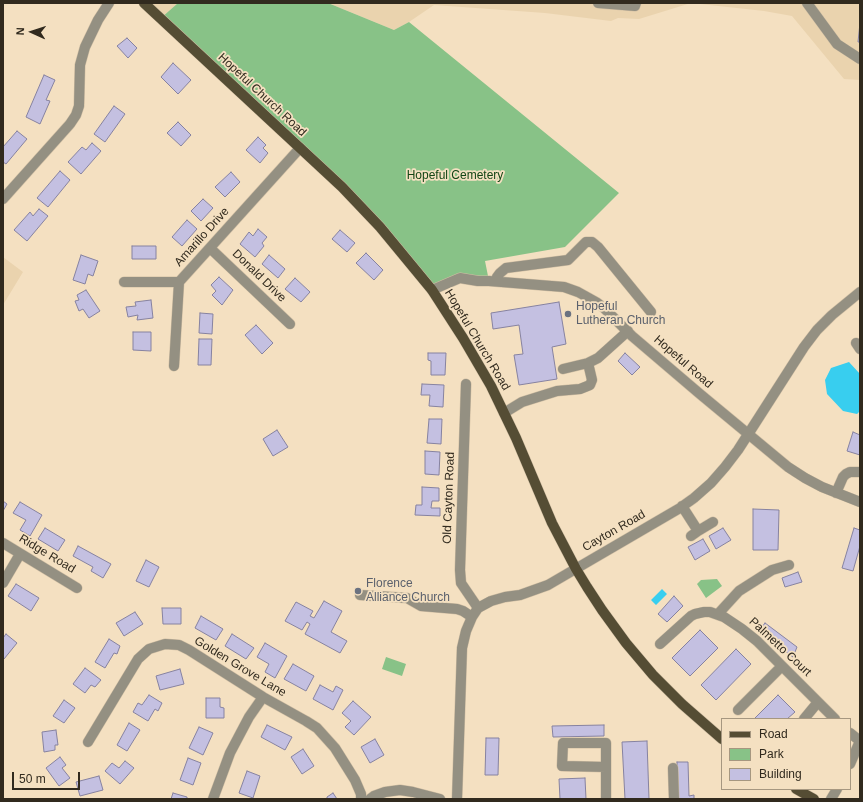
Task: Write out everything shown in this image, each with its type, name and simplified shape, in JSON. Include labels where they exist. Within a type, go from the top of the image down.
[{"type":"main road","name":"Hopeful Church Road","points":[[144,3],[342,187],[362,207],[398,248],[432,290],[477,362],[504,413],[552,523],[576,569],[602,610],[626,643],[653,675],[682,704],[721,738]]},
{"type":"main road","points":[[798,790],[814,799]]},
{"type":"street","points":[[3,199],[70,124],[76,115],[79,106],[80,65],[85,47],[98,20],[109,3]]},
{"type":"street","points":[[598,3],[635,6],[636,3]]},
{"type":"street","points":[[807,3],[837,44],[860,59]]},
{"type":"street","name":"Amarillo Drive","points":[[174,366],[179,282],[300,148]]},
{"type":"street","points":[[496,281],[500,273],[506,268],[568,260],[586,242],[592,242],[598,247],[651,312]]},
{"type":"street","name":"Donald Drive","points":[[210,248],[290,324]]},
{"type":"street","name":"Hopeful Road","points":[[432,290],[460,278],[478,281],[496,281],[564,287],[578,292],[604,308],[700,394],[788,467],[822,487],[860,502]]},
{"type":"street","points":[[124,282],[179,282]]},
{"type":"street","name":"Cayton Road","points":[[478,608],[491,601],[520,595],[548,585],[694,498],[720,472],[738,450],[812,336],[832,315],[860,292]]},
{"type":"street","points":[[563,369],[588,363],[598,358],[628,331]]},
{"type":"street","points":[[504,413],[522,402],[557,391],[580,389],[590,385],[592,380],[588,363]]},
{"type":"street","name":"Old Cayton Road","points":[[466,384],[460,570],[461,583],[478,608]]},
{"type":"street","points":[[836,493],[843,477],[846,474],[850,472],[860,472]]},
{"type":"street","points":[[682,506],[695,533],[713,522]]},
{"type":"street","name":"Ridge Road","points":[[3,543],[77,588]]},
{"type":"street","points":[[3,583],[20,554]]},
{"type":"street","points":[[718,614],[739,591],[772,570],[789,565]]},
{"type":"street","points":[[360,595],[407,598],[421,606],[457,608],[472,617]]},
{"type":"street","points":[[457,799],[462,648],[466,631],[478,608]]},
{"type":"street","name":"Palmetto Court","points":[[660,644],[691,616],[704,612],[718,614],[742,629],[757,641],[834,718]]},
{"type":"street","name":"Golden Grove Lane","points":[[88,742],[138,659],[149,649],[165,644],[179,645],[317,728],[339,754],[355,780],[361,799]]},
{"type":"street","points":[[738,710],[782,666]]},
{"type":"street","points":[[213,799],[230,753],[249,717],[264,697]]},
{"type":"street","points":[[805,718],[818,702]]},
{"type":"street","points":[[851,734],[860,741],[851,762]]},
{"type":"street","points":[[606,767],[562,766],[563,743],[606,743],[606,767],[606,799]]},
{"type":"street","points":[[673,768],[674,799]]},
{"type":"street","points":[[370,799],[386,792],[400,790],[440,799]]},
{"type":"street","points":[[831,799],[836,790]]},
{"type":"shaded area","points":[[144,3],[178,3],[161,18]]},
{"type":"shaded area","points":[[328,3],[691,3],[639,19],[618,18],[611,21],[545,13],[434,5],[394,30]]},
{"type":"shaded area","points":[[691,3],[860,3],[860,80],[844,79],[792,16],[764,11]]},
{"type":"shaded area","points":[[3,257],[23,272],[3,305]]},
{"type":"green space","name":"Hopeful Cemetery","points":[[178,3],[328,3],[394,30],[409,22],[619,193],[565,247],[485,261],[489,281],[460,278],[432,290],[399,248],[161,18]]},
{"type":"green space","points":[[717,579],[722,586],[706,598],[697,584],[701,580]]},
{"type":"green space","points":[[386,657],[406,664],[402,676],[382,669]]},
{"type":"water","points":[[849,362],[860,374],[860,411],[857,414],[843,411],[827,394],[825,380],[831,368]]},
{"type":"water","points":[[662,589],[667,594],[656,605],[651,600]]},
{"type":"building","points":[[860,23],[860,42],[858,42]]},
{"type":"building","points":[[127,38],[137,48],[128,58],[117,46]]},
{"type":"building","points":[[173,63],[191,80],[178,94],[161,77]]},
{"type":"building","points":[[44,75],[55,80],[46,100],[50,101],[40,124],[26,117]]},
{"type":"building","points":[[114,106],[125,114],[105,142],[94,134]]},
{"type":"building","points":[[178,122],[191,135],[181,146],[167,133]]},
{"type":"building","points":[[17,131],[27,139],[6,164],[3,162],[3,147]]},
{"type":"building","points":[[258,137],[266,145],[263,148],[268,153],[260,163],[246,150]]},
{"type":"building","points":[[92,143],[101,151],[81,174],[68,162],[82,147],[86,150]]},
{"type":"building","points":[[60,171],[70,180],[48,207],[37,198]]},
{"type":"building","points":[[231,172],[240,182],[225,197],[215,187]]},
{"type":"building","points":[[203,199],[213,208],[201,221],[191,211]]},
{"type":"building","points":[[39,209],[48,216],[27,241],[14,230],[30,212],[33,216]]},
{"type":"building","points":[[187,220],[197,229],[182,246],[172,237]]},
{"type":"building","points":[[258,229],[267,237],[262,243],[264,246],[255,257],[240,244],[249,232],[253,236]]},
{"type":"building","points":[[340,230],[355,243],[347,252],[332,239]]},
{"type":"building","points":[[132,246],[156,246],[156,259],[132,259]]},
{"type":"building","points":[[366,253],[383,270],[374,280],[356,263]]},
{"type":"building","points":[[81,255],[98,261],[93,276],[88,274],[85,284],[73,280]]},
{"type":"building","points":[[269,255],[285,269],[278,278],[262,264]]},
{"type":"building","points":[[219,277],[233,290],[222,305],[212,295],[216,291],[211,285]]},
{"type":"building","points":[[295,278],[310,292],[301,302],[285,289]]},
{"type":"building","points":[[86,290],[100,311],[89,318],[83,309],[79,311],[75,301],[79,300],[77,295]]},
{"type":"building","points":[[151,300],[153,318],[137,320],[138,315],[128,317],[126,307],[136,306],[135,302]]},
{"type":"building","name":"Hopeful Lutheran Church","points":[[559,302],[566,344],[552,347],[557,379],[519,385],[514,355],[523,354],[519,325],[493,329],[491,313]]},
{"type":"building","points":[[200,313],[213,314],[212,334],[199,333]]},
{"type":"building","points":[[256,325],[273,343],[262,354],[245,335]]},
{"type":"building","points":[[133,332],[151,332],[151,351],[133,350]]},
{"type":"building","points":[[199,339],[212,339],[211,365],[198,365]]},
{"type":"building","points":[[428,353],[446,353],[445,375],[431,375],[431,361],[428,360]]},
{"type":"building","points":[[625,353],[640,367],[632,375],[618,361]]},
{"type":"building","points":[[422,384],[444,385],[443,407],[429,406],[430,395],[421,395]]},
{"type":"building","points":[[429,419],[442,419],[441,444],[427,443]]},
{"type":"building","points":[[277,430],[288,447],[273,456],[263,439]]},
{"type":"building","points":[[853,432],[860,435],[860,455],[847,451]]},
{"type":"building","points":[[425,451],[440,452],[439,475],[425,474]]},
{"type":"building","points":[[422,487],[439,488],[439,501],[432,501],[431,508],[440,508],[440,516],[415,515],[416,505],[422,505]]},
{"type":"building","points":[[3,501],[7,504],[3,511]]},
{"type":"building","points":[[20,502],[42,515],[30,536],[20,530],[26,520],[13,513]]},
{"type":"building","points":[[753,509],[779,510],[778,550],[753,550]]},
{"type":"building","points":[[45,528],[65,540],[58,551],[38,539]]},
{"type":"building","points":[[723,528],[731,540],[716,549],[709,536]]},
{"type":"building","points":[[854,528],[860,530],[860,546],[853,571],[842,568]]},
{"type":"building","points":[[703,539],[710,551],[695,560],[688,547]]},
{"type":"building","points":[[78,546],[111,564],[103,578],[91,571],[93,567],[73,556]]},
{"type":"building","points":[[146,560],[159,567],[149,587],[136,581]]},
{"type":"building","points":[[798,572],[802,582],[785,587],[782,578]]},
{"type":"building","points":[[16,584],[39,598],[31,611],[8,596]]},
{"type":"building","points":[[674,596],[683,606],[667,622],[658,614]]},
{"type":"building","name":"Florence Alliance Church","points":[[324,601],[342,611],[331,632],[347,641],[340,653],[305,634],[310,624],[307,622],[302,630],[285,621],[296,602],[313,611],[310,616],[314,618]]},
{"type":"building","points":[[162,608],[181,608],[181,624],[163,624]]},
{"type":"building","points":[[135,612],[143,624],[124,636],[116,623]]},
{"type":"building","points":[[201,616],[223,629],[216,640],[195,628]]},
{"type":"building","points":[[765,623],[797,647],[793,657],[758,632]]},
{"type":"building","points":[[700,630],[718,648],[690,676],[672,658]]},
{"type":"building","points":[[6,634],[17,643],[4,659],[3,638]]},
{"type":"building","points":[[232,634],[254,648],[246,659],[225,646]]},
{"type":"building","points":[[109,639],[120,646],[117,654],[114,653],[105,668],[95,662]]},
{"type":"building","points":[[265,643],[287,656],[275,678],[265,672],[269,664],[257,657]]},
{"type":"building","points":[[736,649],[751,664],[716,700],[701,685]]},
{"type":"building","points":[[293,664],[314,676],[306,691],[284,679]]},
{"type":"building","points":[[85,668],[101,680],[95,687],[91,685],[85,693],[73,684]]},
{"type":"building","points":[[180,669],[184,684],[160,690],[156,676]]},
{"type":"building","points":[[320,685],[333,692],[336,686],[343,690],[333,710],[313,699]]},
{"type":"building","points":[[149,695],[162,703],[158,711],[155,709],[148,721],[133,712],[138,703],[142,705]]},
{"type":"building","points":[[778,695],[795,712],[788,718],[755,718]]},
{"type":"building","points":[[206,698],[220,698],[220,707],[224,708],[224,718],[206,718]]},
{"type":"building","points":[[64,700],[75,708],[64,723],[53,716]]},
{"type":"building","points":[[353,701],[371,717],[354,735],[345,727],[351,721],[342,713]]},
{"type":"building","points":[[129,723],[140,730],[127,751],[117,745]]},
{"type":"building","points":[[267,725],[292,737],[285,750],[261,737]]},
{"type":"building","points":[[604,725],[604,736],[553,737],[552,726]]},
{"type":"building","points":[[199,727],[213,733],[203,755],[189,748]]},
{"type":"building","points":[[56,730],[58,745],[55,745],[55,750],[44,752],[42,732]]},
{"type":"building","points":[[486,738],[499,738],[498,775],[485,775]]},
{"type":"building","points":[[375,739],[384,755],[370,763],[361,747]]},
{"type":"building","points":[[647,741],[649,799],[625,799],[622,742]]},
{"type":"building","points":[[303,749],[314,766],[302,774],[291,757]]},
{"type":"building","points":[[60,757],[66,765],[62,768],[70,778],[59,786],[46,768]]},
{"type":"building","points":[[188,758],[201,763],[193,785],[180,780]]},
{"type":"building","points":[[125,761],[134,768],[120,784],[105,771],[112,763],[119,768]]},
{"type":"building","points":[[677,762],[688,762],[689,796],[694,795],[694,799],[678,799]]},
{"type":"building","points":[[247,771],[260,776],[253,798],[239,793]]},
{"type":"building","points":[[99,776],[103,790],[80,796],[76,782]]},
{"type":"building","points":[[585,778],[586,799],[560,799],[559,779]]},
{"type":"building","points":[[173,793],[187,797],[187,799],[171,799]]},
{"type":"building","points":[[333,793],[337,799],[327,799],[327,797]]},
{"type":"place","name":"Hopeful Lutheran Church","points":[[568,314]]},
{"type":"place","name":"Florence Alliance Church","points":[[358,591]]}]
